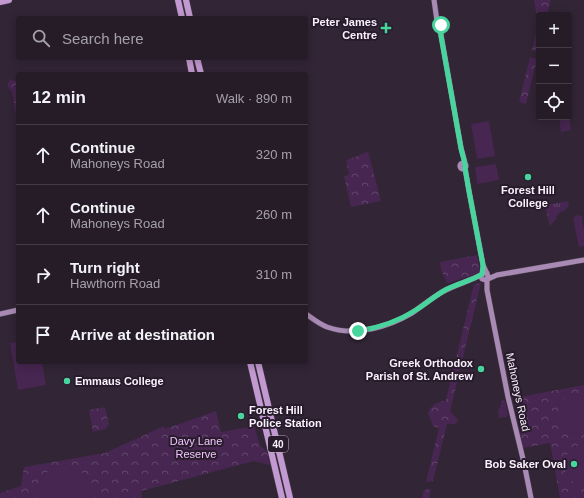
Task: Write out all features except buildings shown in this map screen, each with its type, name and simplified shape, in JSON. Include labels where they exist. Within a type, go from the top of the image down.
[{"type":"highway","points":[[0,2],[9,0]]},
{"type":"highway","points":[[178,0],[182,16]]},
{"type":"highway","points":[[186,0],[190,16]]},
{"type":"highway","points":[[189,60],[192,72]]},
{"type":"highway","points":[[197,60],[200,72]]},
{"type":"highway","name":"40","points":[[250,364],[282,498]]},
{"type":"highway","name":"40","points":[[258,364],[290,498]]},
{"type":"main road","name":"Mahoneys Road","points":[[434,0],[463,166],[508,397],[524,463],[530,498]]},
{"type":"main road","points":[[308,315],[321,324],[335,329],[348,331],[369,329],[381,326],[412,313],[458,284],[474,279],[584,260]]},
{"type":"main road","points":[[0,313],[16,310]]},
{"type":"green space","points":[[534,0],[551,0],[548,12],[536,12]]},
{"type":"green space","points":[[536,34],[536,52],[532,50]]},
{"type":"green space","points":[[530,57],[536,59],[526,104],[519,102]]},
{"type":"green space","points":[[10,79],[16,81],[16,115],[12,91],[7,86]]},
{"type":"green space","points":[[559,120],[569,120],[571,130],[561,132]]},
{"type":"green space","points":[[489,121],[495,156],[477,159],[471,124]]},
{"type":"green space","points":[[368,151],[381,201],[351,207],[344,176],[349,175],[346,160]]},
{"type":"green space","points":[[496,164],[499,180],[477,184],[475,167]]},
{"type":"green space","points":[[568,201],[569,206],[563,212],[561,211],[550,226],[545,206]]},
{"type":"green space","points":[[576,215],[583,216],[584,246],[579,247],[573,219]]},
{"type":"green space","points":[[477,255],[480,271],[479,273],[447,283],[441,270],[440,262]]},
{"type":"green space","points":[[481,283],[450,411],[458,420],[456,424],[447,424],[433,481],[426,482],[439,428],[433,426],[428,413],[433,406],[446,400],[474,284]]},
{"type":"green space","points":[[16,342],[16,364],[42,364],[46,385],[18,390],[10,343]]},
{"type":"green space","points":[[584,385],[584,498],[560,498],[550,443],[523,448],[514,398]]},
{"type":"green space","points":[[584,396],[584,431],[564,434],[558,400]]},
{"type":"green space","points":[[505,400],[508,416],[499,418],[498,412],[502,401]]},
{"type":"green space","points":[[105,407],[109,425],[105,429],[93,432],[89,410]]},
{"type":"green space","name":"Davy Lane Reserve","points":[[216,411],[221,432],[254,426],[260,445],[267,452],[270,465],[254,461],[141,491],[142,498],[0,498],[0,493],[21,486],[24,467],[105,453],[164,426],[165,429]]},
{"type":"green space","name":"Bob Saker Oval","points":[[584,443],[584,488],[570,479],[564,464],[567,455],[579,445]]},
{"type":"green space","points":[[58,466],[73,467],[83,473],[87,478],[91,490],[91,498],[37,498],[37,487],[39,482],[49,471]]},
{"type":"green space","points":[[431,489],[429,498],[422,498],[424,490]]},
{"type":"place","name":"Peter James Centre","points":[[386,28]]},
{"type":"place","name":"Forest Hill College","points":[[528,177]]},
{"type":"place","name":"Greek Orthodox Parish of St. Andrew","points":[[481,369]]},
{"type":"place","name":"Emmaus College","points":[[67,381]]},
{"type":"place","name":"Forest Hill Police Station","points":[[241,416]]},
{"type":"place","name":"Bob Saker Oval","points":[[574,464]]},
{"type":"route","points":[[358,331],[381,326],[412,313],[448,289],[474,279],[482,274],[483,265],[441,36],[441,25]]}]
